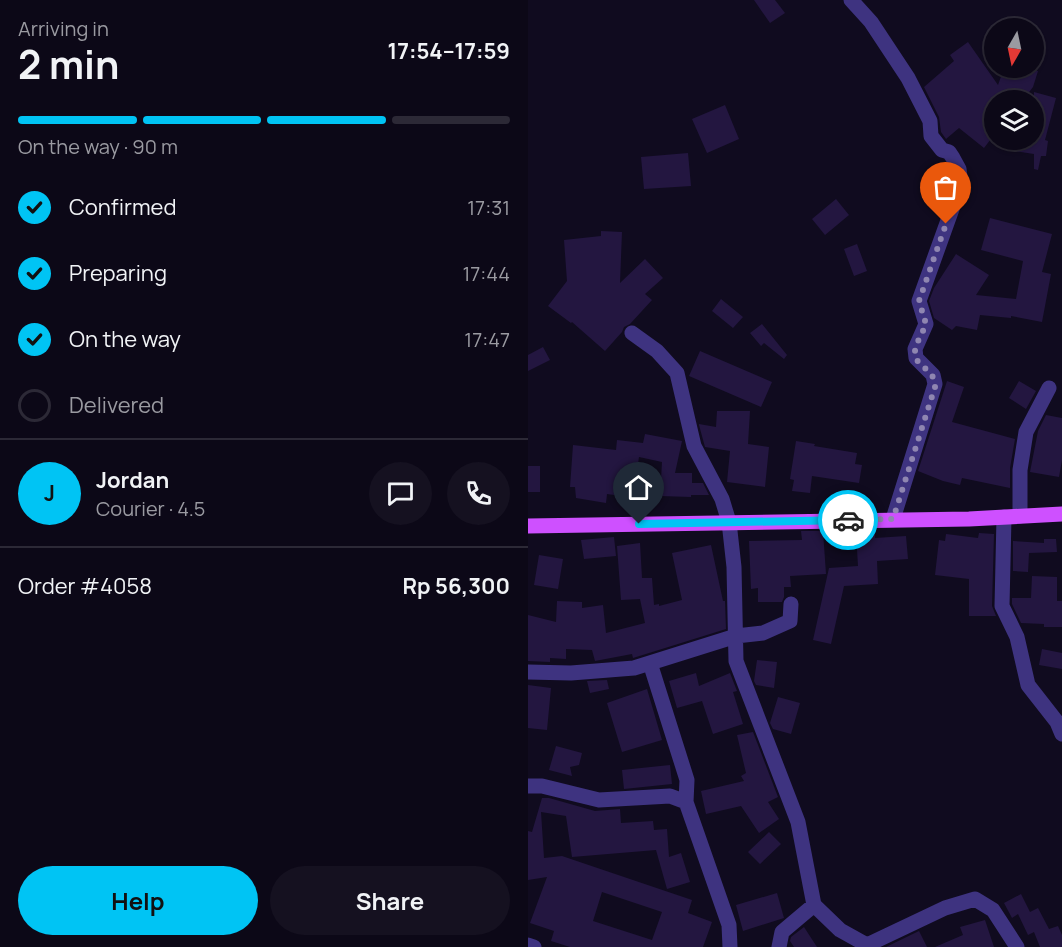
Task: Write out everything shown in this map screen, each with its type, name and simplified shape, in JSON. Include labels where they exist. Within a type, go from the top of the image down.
[{"type":"main road","points":[[528,526],[1062,514]]},
{"type":"street","points":[[851,0],[872,22],[908,78],[930,121],[931,135],[942,150],[949,152],[959,169],[961,184],[919,301],[927,322],[915,349],[916,358],[933,375],[935,384],[893,519]]},
{"type":"street","points":[[632,333],[657,351],[676,373],[694,446],[722,499],[729,522],[734,567],[736,661],[798,822],[814,905],[840,930],[868,946],[945,908],[975,899],[993,910],[1017,947]]},
{"type":"street","points":[[1020,516],[1020,470],[1026,432],[1049,388]]},
{"type":"street","points":[[1004,517],[1002,606],[1017,637],[1029,685],[1057,722],[1062,734]]},
{"type":"street","points":[[528,672],[571,673],[634,668],[736,636],[763,633],[790,621],[791,604]]},
{"type":"street","points":[[650,663],[687,780],[686,802],[729,925],[730,947]]},
{"type":"street","points":[[528,786],[542,786],[599,800],[670,796],[686,802]]},
{"type":"street","points":[[778,947],[782,932],[814,905]]},
{"type":"street","points":[[528,945],[534,947]]},
{"type":"building","points":[[754,0],[775,0],[785,13],[770,23]]},
{"type":"building","points":[[968,42],[984,65],[984,78],[993,78],[998,85],[1000,78],[1036,78],[1031,90],[984,90],[984,148],[959,128],[946,139],[941,132],[939,117],[924,87],[954,61],[950,55]]},
{"type":"building","points":[[1044,95],[1056,98],[1045,140],[1048,141],[1046,156],[1041,156],[1038,170],[1034,169],[1034,154],[1014,151],[1044,150]]},
{"type":"building","points":[[725,105],[739,139],[707,153],[692,119]]},
{"type":"building","points":[[688,153],[691,186],[644,189],[641,157]]},
{"type":"building","points":[[836,199],[849,215],[825,235],[812,219]]},
{"type":"building","points":[[990,218],[1052,234],[1042,272],[1051,274],[1042,322],[1011,316],[1011,318],[980,315],[977,330],[956,326],[952,330],[934,318],[929,301],[934,288],[956,254],[989,275],[976,295],[1016,299],[1023,261],[981,250]]},
{"type":"building","points":[[601,231],[622,232],[620,283],[645,259],[663,278],[645,294],[652,300],[630,324],[624,327],[605,351],[572,322],[548,306],[567,281],[564,240],[601,236]]},
{"type":"building","points":[[857,244],[867,271],[854,276],[844,249]]},
{"type":"building","points":[[721,299],[743,317],[733,328],[712,311]]},
{"type":"building","points":[[762,324],[787,355],[784,359],[764,343],[761,346],[750,333]]},
{"type":"building","points":[[543,347],[550,360],[528,371],[528,355]]},
{"type":"building","points":[[700,351],[772,382],[761,407],[689,376]]},
{"type":"building","points":[[947,381],[964,387],[952,422],[1015,439],[1010,468],[1010,488],[962,478],[960,485],[918,471]]},
{"type":"building","points":[[1019,381],[1036,391],[1026,409],[1009,398]]},
{"type":"building","points":[[717,411],[750,411],[748,444],[769,447],[765,487],[727,482],[730,451],[705,447],[699,425],[716,427]]},
{"type":"building","points":[[1046,415],[1062,418],[1062,460],[1059,477],[1030,472],[1038,431]]},
{"type":"building","points":[[645,434],[682,441],[675,473],[692,473],[692,483],[703,483],[709,495],[660,496],[662,462],[639,457],[635,486],[657,489],[655,505],[636,502],[636,498],[607,494],[606,503],[576,498],[575,487],[570,487],[573,445],[616,450],[617,440],[643,443]]},
{"type":"building","points":[[796,441],[857,453],[855,464],[862,465],[859,483],[812,476],[810,493],[792,491],[794,480],[790,479]]},
{"type":"building","points":[[528,466],[540,466],[540,492],[528,492]]},
{"type":"building","points":[[801,531],[823,531],[826,574],[790,576],[791,587],[784,587],[782,602],[758,602],[758,588],[751,589],[749,541],[802,540]]},
{"type":"building","points":[[875,532],[875,538],[906,536],[908,559],[877,561],[878,584],[844,586],[831,644],[813,640],[829,568],[858,566],[856,533]]},
{"type":"building","points":[[979,533],[994,534],[992,606],[996,616],[969,616],[969,579],[935,575],[939,540],[945,541],[946,534],[978,538]]},
{"type":"building","points":[[614,537],[616,556],[584,559],[581,540]]},
{"type":"building","points":[[1044,539],[1056,539],[1057,552],[1029,553],[1028,572],[1013,571],[1013,541],[1044,543]]},
{"type":"building","points":[[640,543],[642,578],[652,578],[654,605],[659,604],[659,606],[682,600],[672,553],[711,545],[723,601],[725,601],[726,629],[633,658],[632,654],[595,661],[592,650],[566,649],[566,659],[550,658],[550,662],[528,661],[528,615],[556,622],[557,601],[582,602],[582,608],[603,605],[606,633],[645,623],[640,599],[621,600],[617,546]]},
{"type":"building","points":[[539,555],[563,559],[558,589],[534,585]]},
{"type":"building","points":[[1032,576],[1057,577],[1057,601],[1062,601],[1062,627],[1021,623],[1012,604],[1012,598],[1031,598]]},
{"type":"building","points":[[1042,649],[1062,653],[1062,669],[1039,665]]},
{"type":"building","points":[[757,660],[777,662],[774,688],[756,685],[754,681]]},
{"type":"building","points":[[696,673],[699,686],[730,673],[737,691],[733,692],[743,724],[713,734],[702,701],[677,708],[669,681]]},
{"type":"building","points":[[607,680],[609,689],[590,693],[587,681]]},
{"type":"building","points":[[528,685],[551,688],[547,730],[528,728]]},
{"type":"building","points":[[647,689],[662,740],[622,752],[607,703]]},
{"type":"building","points":[[778,697],[800,703],[791,734],[773,729],[770,723]]},
{"type":"building","points":[[753,732],[778,797],[768,802],[779,819],[759,833],[741,806],[706,814],[701,791],[744,781],[741,776],[746,773],[737,735]]},
{"type":"building","points":[[556,746],[582,753],[579,765],[570,767],[572,776],[549,770]]},
{"type":"building","points":[[670,765],[672,784],[624,789],[622,770]]},
{"type":"building","points":[[542,798],[595,811],[620,809],[621,823],[653,821],[654,830],[667,829],[669,857],[681,853],[690,882],[667,889],[656,850],[572,857],[566,816],[541,812],[544,858],[562,856],[692,900],[688,913],[712,922],[703,947],[570,947],[551,941],[554,931],[530,923],[547,877],[528,880],[528,831],[532,832]],"holes":[[[602,892],[662,912],[652,940],[593,921]]]},
{"type":"building","points":[[769,832],[781,844],[760,864],[748,852]]},
{"type":"building","points":[[777,893],[784,918],[743,931],[736,905]]},
{"type":"building","points":[[1021,894],[1030,912],[1038,908],[1049,929],[1058,926],[1062,935],[1062,947],[1040,947],[1034,932],[1028,935],[1018,914],[1012,918],[1004,903]]},
{"type":"building","points":[[985,920],[994,947],[935,947],[963,935],[960,927]]},
{"type":"building","points":[[804,927],[817,947],[794,947],[790,941],[791,937]]},
{"type":"building","points":[[919,931],[927,947],[886,947]]},
{"type":"way so far","points":[[848,520],[893,519],[935,387],[933,375],[918,361],[915,349],[927,322],[922,315],[919,301],[946,224]]},
{"type":"route","points":[[639,524],[848,520]]}]
